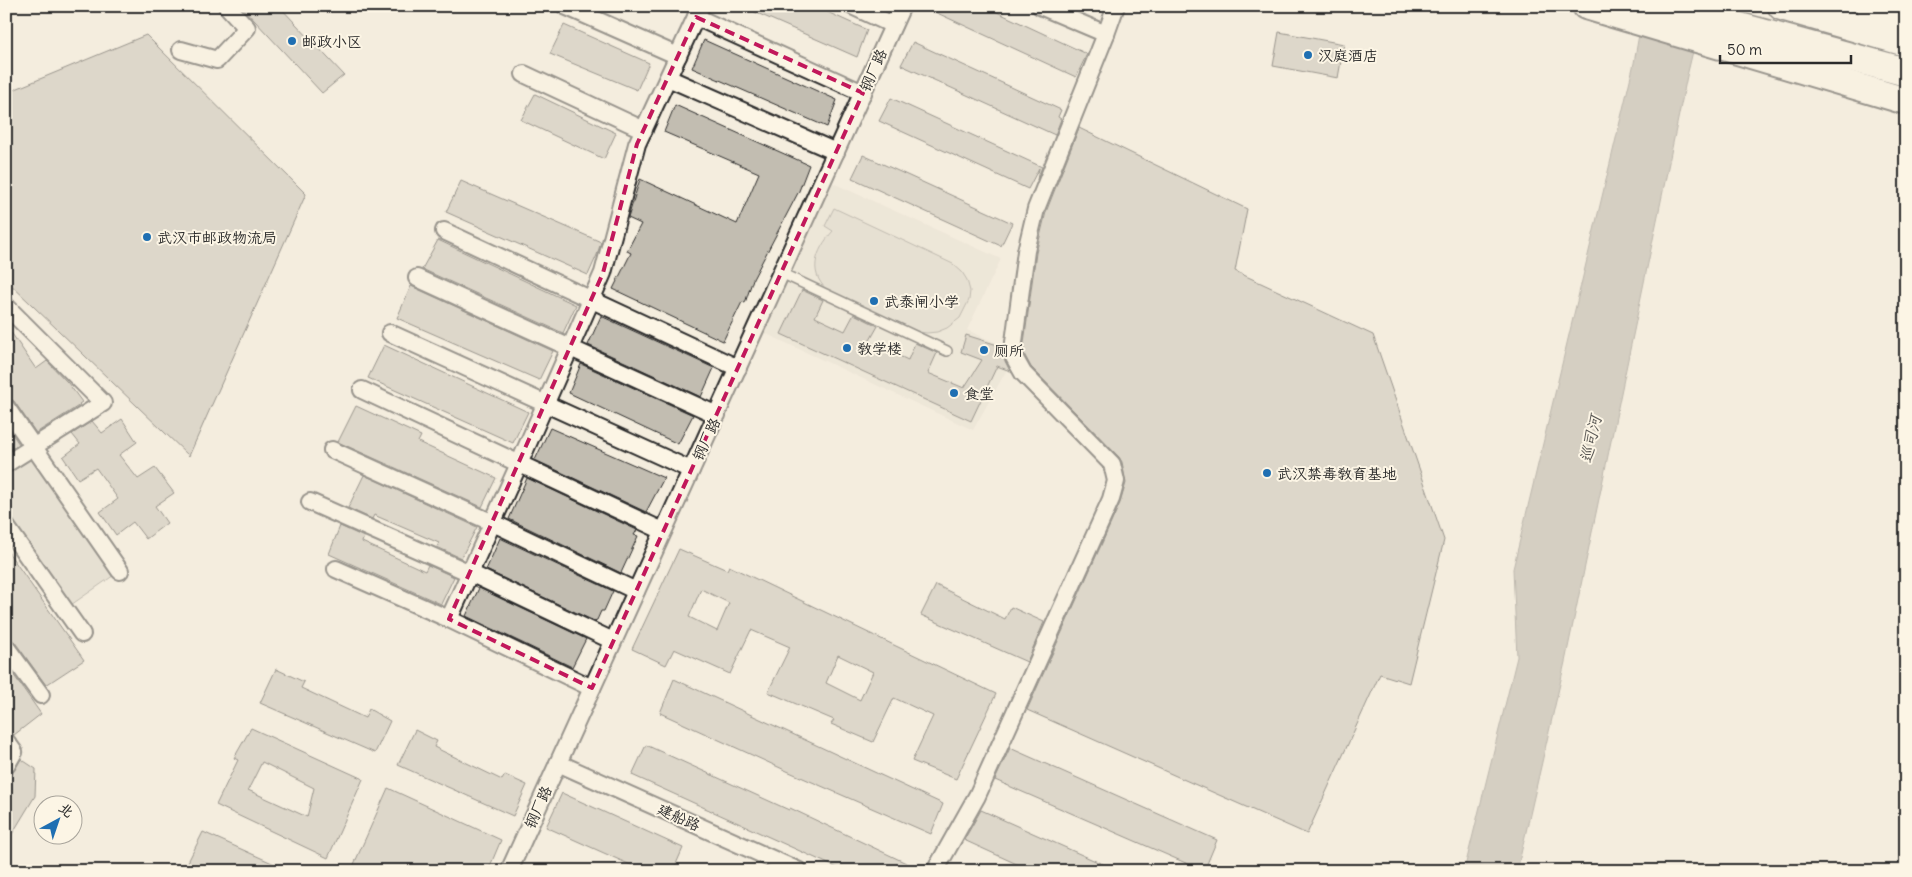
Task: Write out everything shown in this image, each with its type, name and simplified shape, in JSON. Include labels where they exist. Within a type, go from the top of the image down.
[{"type":"highway","points":[[1662,6],[1906,72]]},
{"type":"highway","points":[[1782,6],[1906,42]]},
{"type":"main road","points":[[1586,6],[1906,101]]},
{"type":"main road","points":[[1869,6],[1906,16]]},
{"type":"street","points":[[181,50],[217,60],[247,28],[227,6]]},
{"type":"street","points":[[565,6],[678,56]]},
{"type":"street","points":[[852,6],[894,25]]},
{"type":"street","name":"钢厂路","points":[[509,871],[902,6]]},
{"type":"street","points":[[1040,6],[1106,34]]},
{"type":"street","points":[[935,871],[977,796],[1111,500],[1116,481],[1112,464],[1024,373],[1014,356],[1014,342],[1025,260],[1036,209],[1116,6]]},
{"type":"street","points":[[449,619],[520,464],[603,273],[637,144],[698,12],[863,93]]},
{"type":"street","points":[[524,74],[644,130]]},
{"type":"street","points":[[668,78],[836,152]]},
{"type":"street","points":[[444,231],[738,368]]},
{"type":"street","points":[[417,278],[717,414]]},
{"type":"street","points":[[6,306],[103,402],[6,464]]},
{"type":"street","points":[[390,333],[691,470]]},
{"type":"street","points":[[362,390],[663,531]]},
{"type":"street","points":[[6,407],[120,571]]},
{"type":"street","points":[[332,450],[493,523],[636,591]]},
{"type":"street","points":[[310,502],[470,573],[614,641]]},
{"type":"street","points":[[6,526],[82,634]]},
{"type":"street","points":[[336,569],[449,619],[592,688]]},
{"type":"street","points":[[6,647],[41,695]]},
{"type":"street","points":[[6,741],[14,752],[6,766]]},
{"type":"street","name":"建船路","points":[[558,763],[799,871]]},
{"type":"lane","points":[[781,274],[946,351]]},
{"type":"highlighted area","points":[[696,17],[863,93],[592,688],[449,619],[603,273],[637,144]]},
{"type":"shaded area","name":"武泰闸小学","points":[[824,179],[1001,259],[967,330],[1006,347],[1014,357],[973,430],[756,329]]},
{"type":"shaded area","points":[[834,208],[953,264],[962,272],[967,280],[970,291],[969,300],[960,318],[947,328],[937,332],[919,332],[832,294],[819,279],[816,263],[822,247],[833,231],[825,226]]},
{"type":"shaded area","points":[[34,447],[120,571],[65,609],[6,526],[6,464]]},
{"type":"water","name":"巡司河","points":[[1644,6],[1704,6],[1687,76],[1565,662],[1517,871],[1464,871],[1517,657],[1513,569],[1634,63]]},
{"type":"building","name":"邮政小区","points":[[241,6],[279,6],[344,75],[322,93]]},
{"type":"building","points":[[741,6],[814,6],[867,30],[857,57]]},
{"type":"building","points":[[922,6],[984,6],[1087,54],[1076,77]]},
{"type":"building","points":[[564,25],[649,63],[637,90],[550,54]]},
{"type":"building","name":"汉庭酒店","points":[[1279,32],[1344,44],[1338,78],[1273,66]]},
{"type":"building","name":"武汉市邮政物流局","points":[[146,35],[306,194],[189,456],[6,280],[6,93]]},
{"type":"building","points":[[704,40],[837,100],[827,127],[692,68]]},
{"type":"building","points":[[913,42],[1061,110],[1058,117],[1061,119],[1055,135],[901,65]]},
{"type":"building","points":[[535,94],[616,133],[604,159],[521,120]]},
{"type":"building","points":[[891,98],[1042,167],[1037,180],[1039,168],[1028,189],[879,121]]},
{"type":"building","points":[[675,105],[809,165],[799,191],[753,279],[745,303],[742,302],[723,341],[613,289],[631,253],[627,251],[641,224],[628,218],[640,179],[737,224],[759,173],[664,132]]},
{"type":"building","name":"武汉禁毒教育基地","points":[[1079,128],[1247,209],[1235,271],[1373,335],[1444,540],[1409,683],[1380,674],[1307,834],[1027,710],[1120,503],[1126,483],[1122,462],[1119,457],[1031,367],[1024,354],[1036,253],[1046,212]]},
{"type":"building","points":[[863,155],[1012,223],[1001,246],[852,178]]},
{"type":"building","points":[[461,181],[601,242],[588,275],[446,212]]},
{"type":"building","points":[[438,240],[576,305],[563,333],[422,269]]},
{"type":"building","points":[[411,286],[553,351],[539,380],[397,318]]},
{"type":"building","name":"教学楼","points":[[802,290],[823,300],[815,317],[845,331],[854,314],[878,326],[869,342],[908,360],[915,343],[937,353],[928,373],[964,388],[982,360],[961,352],[966,335],[1004,347],[1005,361],[1010,371],[997,366],[971,421],[781,334]]},
{"type":"building","points":[[601,316],[714,368],[701,397],[588,345]]},
{"type":"building","points":[[6,325],[36,369],[47,361],[68,383],[82,402],[36,433],[14,401],[6,397]]},
{"type":"building","points":[[384,345],[528,412],[513,443],[368,378]]},
{"type":"building","points":[[581,364],[693,415],[678,444],[569,393]]},
{"type":"building","points":[[356,406],[421,436],[418,442],[496,478],[482,507],[338,442]]},
{"type":"building","points":[[122,419],[137,442],[119,455],[138,479],[155,468],[174,493],[155,506],[167,523],[146,539],[133,522],[116,535],[100,512],[118,499],[96,468],[78,479],[63,457],[80,444],[72,434],[92,421],[102,433]]},
{"type":"building","points":[[6,425],[19,444],[6,452]]},
{"type":"building","points":[[550,428],[664,478],[646,512],[535,460]]},
{"type":"building","points":[[364,475],[477,527],[461,558],[437,547],[439,543],[374,515],[372,519],[348,508]]},
{"type":"building","points":[[527,478],[637,530],[634,535],[638,536],[621,573],[509,519]]},
{"type":"building","points":[[340,526],[364,537],[362,542],[425,571],[428,565],[454,577],[441,604],[329,554]]},
{"type":"building","points":[[500,538],[613,591],[604,611],[601,611],[597,620],[594,621],[486,570]]},
{"type":"building","points":[[6,549],[84,660],[46,685],[14,641],[6,637]]},
{"type":"building","points":[[679,549],[727,570],[729,566],[996,694],[956,779],[912,761],[933,716],[894,698],[873,742],[831,724],[834,720],[768,692],[790,647],[751,630],[730,674],[674,649],[666,665],[632,649]],"holes":[[[701,589],[729,603],[717,631],[689,617]],[[838,655],[873,672],[860,700],[826,683]]]},
{"type":"building","points":[[936,585],[1005,619],[1011,607],[1044,622],[1027,662],[921,615]]},
{"type":"building","points":[[479,588],[586,639],[572,667],[466,616]]},
{"type":"building","points":[[6,664],[41,714],[14,735],[6,731]]},
{"type":"building","points":[[276,669],[304,682],[301,688],[365,718],[369,709],[390,721],[375,753],[260,703]]},
{"type":"building","points":[[674,679],[943,804],[931,834],[660,713]]},
{"type":"building","points":[[251,728],[363,779],[328,858],[216,805],[238,760],[234,758]],"holes":[[[262,762],[314,788],[307,817],[248,790]]]},
{"type":"building","points":[[415,730],[437,741],[434,747],[502,780],[505,775],[527,785],[513,816],[398,765]]},
{"type":"building","points":[[646,745],[789,810],[790,808],[923,871],[844,871],[632,775]]},
{"type":"building","points":[[1010,748],[1217,840],[1204,871],[995,780]]},
{"type":"building","points":[[21,759],[36,769],[35,794],[32,794],[32,801],[6,844],[6,776],[14,771]]},
{"type":"building","points":[[388,788],[501,840],[488,871],[351,871]]},
{"type":"building","points":[[562,793],[683,848],[673,871],[644,871],[546,827]]},
{"type":"building","points":[[981,810],[1118,871],[1032,871],[964,840]]},
{"type":"building","points":[[203,832],[290,871],[203,871],[187,864]]},
{"type":"place","name":"邮政小区","points":[[292,41]]},
{"type":"place","name":"汉庭酒店","points":[[1308,55]]},
{"type":"place","name":"武汉市邮政物流局","points":[[147,237]]},
{"type":"place","name":"武泰闸小学","points":[[874,301]]},
{"type":"place","name":"教学楼","points":[[847,348]]},
{"type":"place","name":"厕所","points":[[984,350]]},
{"type":"place","name":"食堂","points":[[954,393]]},
{"type":"place","name":"武汉禁毒教育基地","points":[[1267,473]]}]
